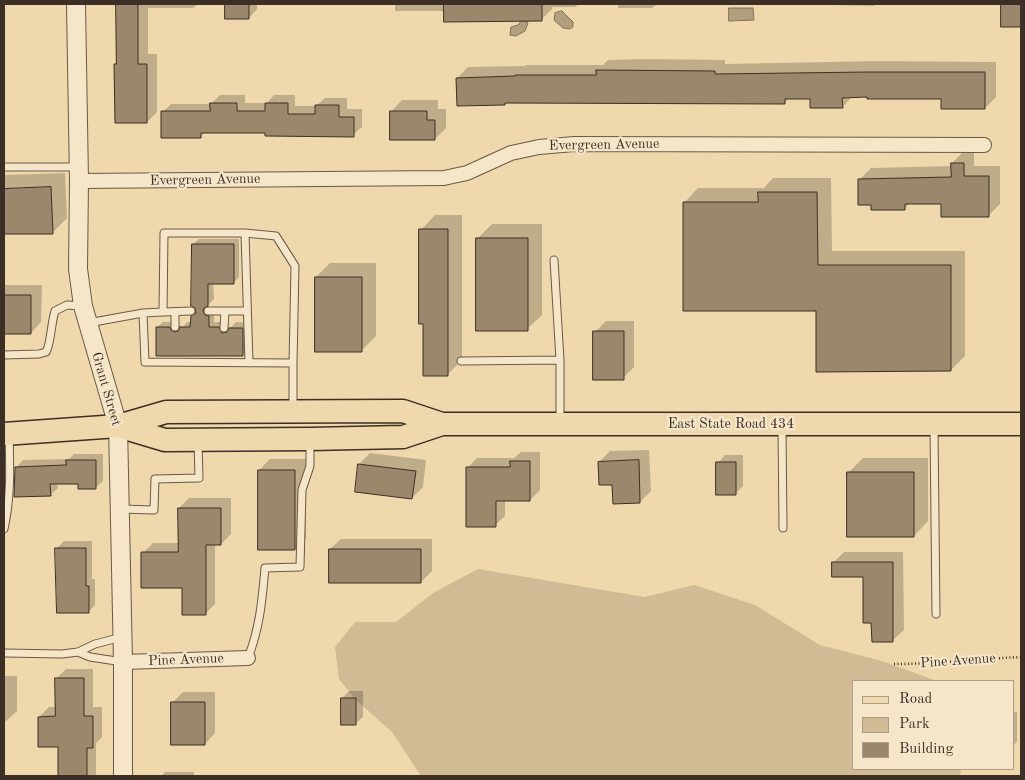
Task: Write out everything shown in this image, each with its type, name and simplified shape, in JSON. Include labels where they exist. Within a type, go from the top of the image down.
[{"type":"main road","points":[[6,434],[118,426],[166,412],[403,411],[442,424]]},
{"type":"main road","points":[[118,426],[165,440],[403,438],[442,424]]},
{"type":"main road","name":"East State Road 434","points":[[442,424],[1021,424]]},
{"type":"street","name":"Grant Street","points":[[76,4],[79,174],[78,269],[83,306],[118,426],[123,662],[123,776]]},
{"type":"street","name":"Evergreen Avenue","points":[[79,174],[444,178],[467,173],[511,153],[539,147],[574,144],[984,145]]},
{"type":"street","name":"Pine Avenue","points":[[123,662],[248,658]]},
{"type":"lane","points":[[4,167],[79,174]]},
{"type":"lane","points":[[163,312],[164,233],[245,233],[276,236],[295,266],[293,411]]},
{"type":"lane","points":[[245,233],[249,363]]},
{"type":"lane","points":[[554,260],[560,360],[560,424]]},
{"type":"lane","points":[[4,355],[46,352],[49,347],[51,324],[55,311],[67,305],[83,306]]},
{"type":"lane","points":[[88,324],[143,313],[191,311]]},
{"type":"lane","points":[[208,311],[247,311]]},
{"type":"lane","points":[[224,328],[225,311]]},
{"type":"lane","points":[[176,312],[176,327]]},
{"type":"lane","points":[[143,313],[145,362],[174,359],[223,359],[249,363],[293,363]]},
{"type":"lane","points":[[461,361],[560,360]]},
{"type":"lane","points":[[782,424],[783,528]]},
{"type":"lane","points":[[934,424],[936,614]]},
{"type":"lane","points":[[4,530],[8,511],[10,483],[6,434]]},
{"type":"lane","points":[[248,658],[256,639],[261,617],[265,568],[300,567],[302,490],[310,466],[310,438]]},
{"type":"lane","points":[[120,509],[154,510],[155,479],[199,478],[198,439]]},
{"type":"lane","points":[[4,653],[62,654],[78,652],[95,644],[122,637]]},
{"type":"lane","points":[[78,652],[90,657],[123,662]]},
{"type":"path","name":"Pine Avenue","points":[[894,664],[923,664],[968,659],[1021,657]]},
{"type":"green space","points":[[478,569],[645,597],[694,585],[755,605],[820,645],[882,661],[934,680],[852,680],[852,770],[961,770],[960,776],[421,776],[392,732],[356,700],[339,679],[335,647],[355,622],[396,622],[433,593]]},
{"type":"shaded area","points":[[729,8],[753,8],[754,20],[729,21]]},
{"type":"shaded area","points":[[562,11],[573,22],[573,27],[570,29],[563,28],[554,20],[555,13]]},
{"type":"shaded area","points":[[522,20],[528,23],[525,31],[516,36],[510,35],[511,27],[518,25]]},
{"type":"building","points":[[116,4],[138,4],[138,64],[147,64],[147,123],[115,123]]},
{"type":"building","points":[[225,4],[249,4],[249,19],[225,19]]},
{"type":"building","points":[[444,4],[542,4],[542,21],[444,22]]},
{"type":"building","points":[[1001,4],[1021,4],[1021,27],[1001,27]]},
{"type":"building","points":[[596,70],[715,71],[715,74],[985,72],[985,109],[941,109],[941,99],[867,99],[867,97],[842,98],[843,108],[810,108],[810,99],[785,99],[785,104],[505,103],[505,105],[457,106],[456,78],[515,75],[596,75]]},
{"type":"building","points":[[210,103],[237,103],[237,111],[265,111],[265,103],[288,103],[288,114],[315,114],[315,105],[339,105],[339,117],[354,117],[354,137],[265,136],[265,133],[201,133],[201,138],[161,138],[161,111],[210,111]]},
{"type":"building","points":[[390,111],[427,111],[427,120],[435,120],[435,140],[390,140]]},
{"type":"building","points":[[951,163],[964,163],[964,176],[989,176],[989,217],[941,217],[941,204],[905,204],[905,210],[871,210],[871,205],[858,205],[858,179],[951,177]]},
{"type":"building","points":[[51,187],[53,234],[4,234],[4,189]]},
{"type":"building","points":[[758,192],[817,192],[818,265],[951,265],[951,371],[816,372],[816,311],[683,311],[683,202],[758,202]]},
{"type":"building","points":[[419,229],[448,229],[448,376],[423,376],[423,324],[419,324]]},
{"type":"building","points":[[476,238],[528,238],[528,331],[476,331]]},
{"type":"building","points":[[192,244],[234,244],[234,284],[208,284],[208,306],[203,311],[205,315],[209,316],[209,327],[219,327],[222,333],[227,332],[229,328],[243,328],[243,356],[156,356],[156,327],[170,327],[175,332],[180,327],[190,327],[191,316],[196,313],[195,308],[191,306]]},
{"type":"building","points":[[315,277],[362,277],[362,352],[315,352]]},
{"type":"building","points":[[4,295],[31,295],[31,334],[4,334]]},
{"type":"building","points":[[593,331],[624,331],[624,380],[593,380]]},
{"type":"building","points":[[66,460],[96,460],[96,489],[78,489],[78,484],[50,484],[51,496],[14,497],[15,467],[66,465]]},
{"type":"building","points":[[639,460],[640,503],[613,504],[612,485],[599,485],[598,462]]},
{"type":"building","points":[[510,461],[530,461],[530,501],[496,501],[496,527],[466,527],[466,467],[510,467]]},
{"type":"building","points":[[716,462],[736,462],[736,495],[716,495]]},
{"type":"building","points":[[358,464],[416,471],[412,499],[355,492]]},
{"type":"building","points":[[258,470],[295,470],[295,550],[258,550]]},
{"type":"building","points":[[847,472],[914,472],[914,537],[847,537]]},
{"type":"building","points":[[178,508],[221,508],[221,545],[206,545],[206,615],[182,615],[182,588],[141,588],[141,552],[178,552]]},
{"type":"building","points":[[55,548],[86,548],[86,586],[89,586],[89,613],[57,613]]},
{"type":"building","points":[[329,549],[421,549],[421,583],[329,583]]},
{"type":"building","points":[[832,562],[893,562],[893,642],[872,642],[871,623],[863,623],[863,577],[832,577]]},
{"type":"building","points":[[55,678],[84,678],[84,716],[93,716],[93,748],[87,748],[87,776],[58,776],[58,747],[38,747],[38,717],[55,716]]},
{"type":"building","points":[[341,698],[356,698],[356,725],[341,725]]},
{"type":"building","points":[[171,702],[205,702],[205,745],[171,745]]}]
